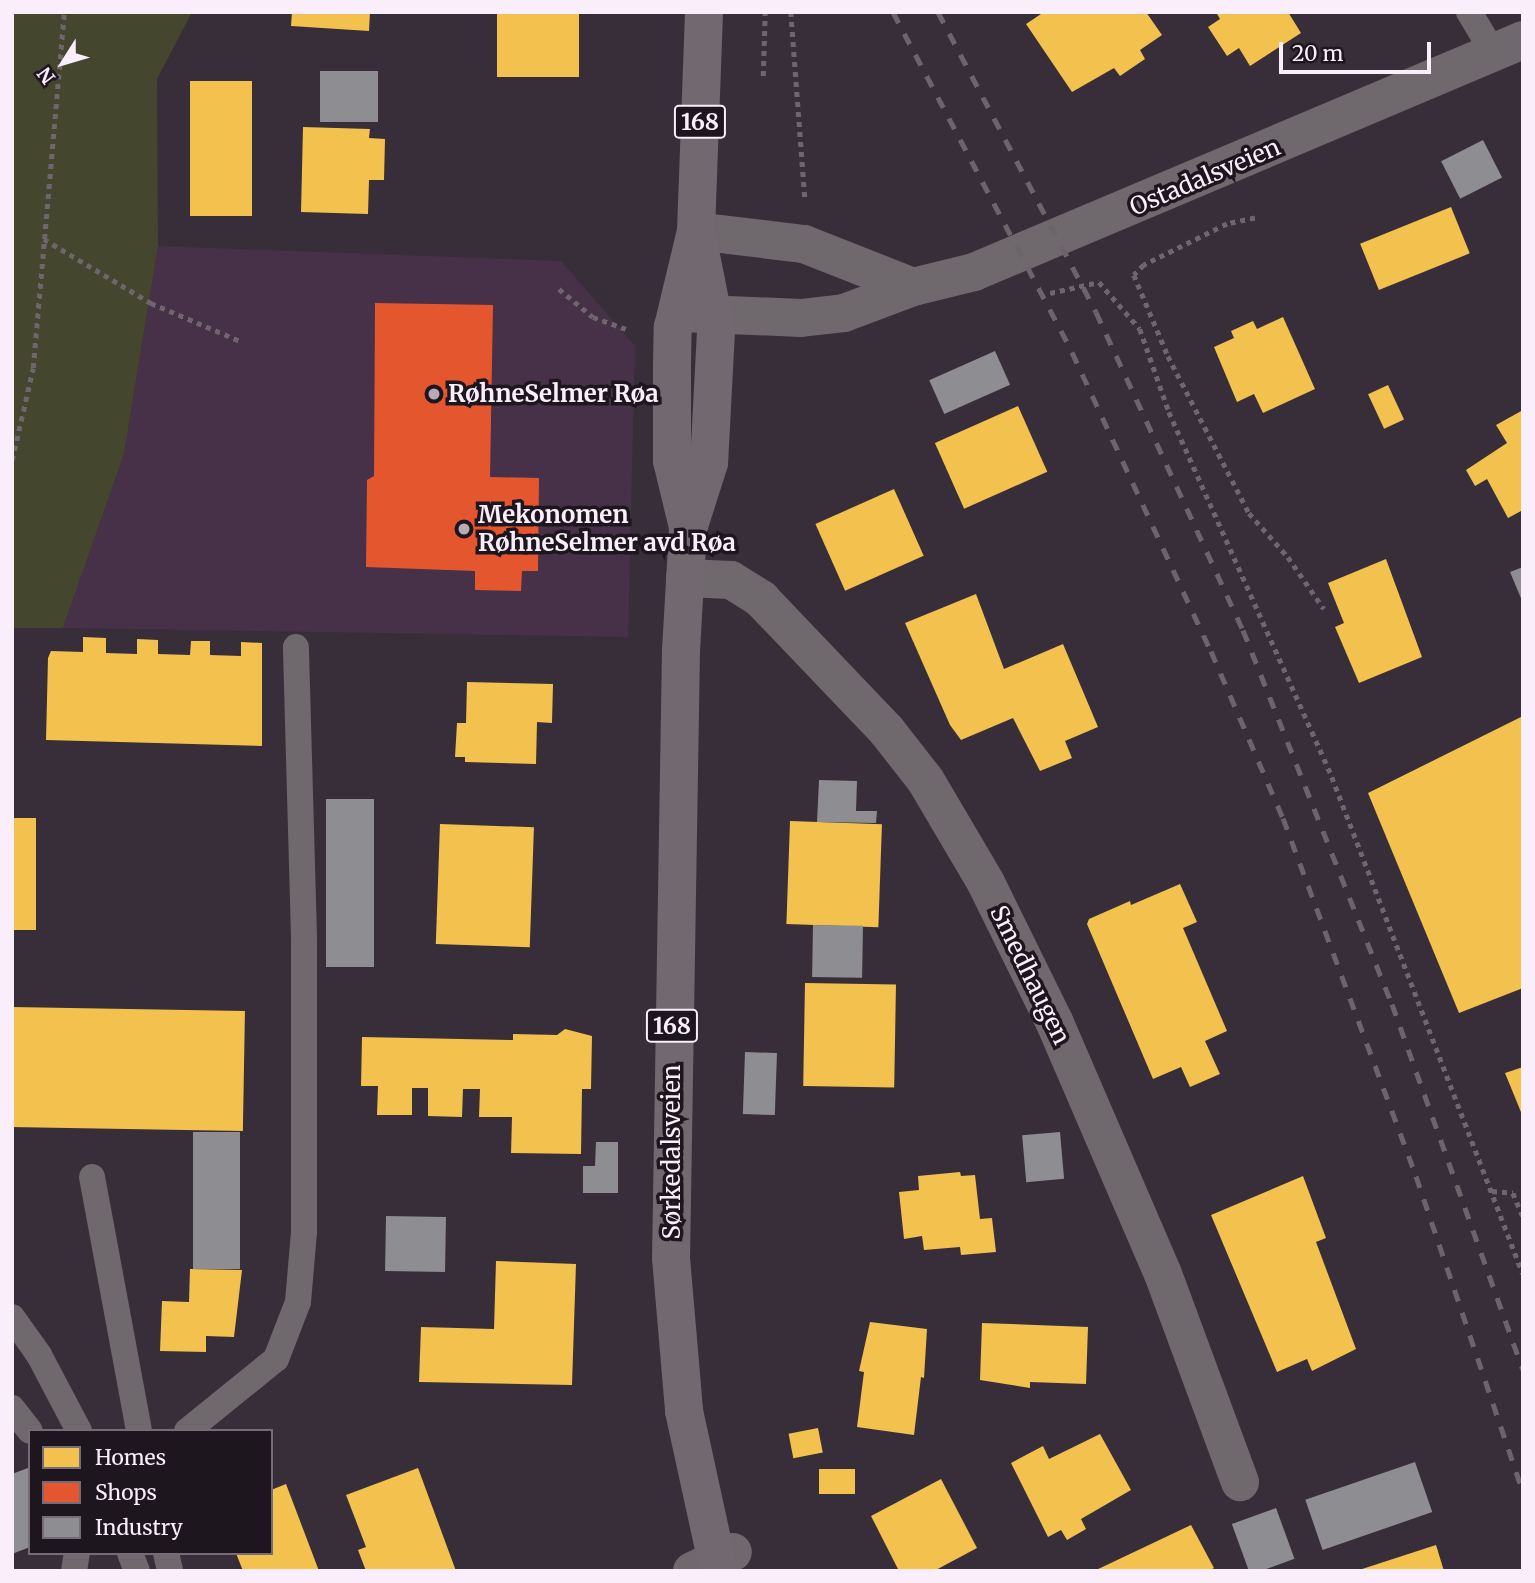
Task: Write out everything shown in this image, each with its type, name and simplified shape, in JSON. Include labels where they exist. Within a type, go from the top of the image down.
[{"type":"main road","name":"Sørkedalsveien","points":[[704,12],[694,313],[716,331],[709,463],[688,529],[678,712],[671,1258],[684,1411],[721,1564]]},
{"type":"street","name":"Ostadalsveien","points":[[694,313],[801,318],[844,313],[913,287],[1002,262],[1508,46]]},
{"type":"street","points":[[696,231],[804,244],[913,287]]},
{"type":"street","name":"Smedhaugen","points":[[685,578],[731,580],[761,599],[887,731],[926,781],[986,883],[1054,1021],[1163,1274],[1240,1482]]},
{"type":"lane","name":"Ostadalsveien","points":[[1469,12],[1508,46]]},
{"type":"lane","points":[[189,1429],[276,1359],[298,1302],[304,1232],[304,937],[296,647]]},
{"type":"lane","points":[[92,1177],[139,1429]]},
{"type":"lane","points":[[12,1317],[39,1355],[78,1429]]},
{"type":"lane","points":[[12,1408],[28,1429]]},
{"type":"lane","points":[[131,1555],[138,1571]]},
{"type":"path","points":[[12,460],[33,368],[64,12]]},
{"type":"path","points":[[764,76],[765,12]]},
{"type":"path","points":[[791,12],[805,202]]},
{"type":"path","points":[[1255,218],[1227,224],[1144,265],[1134,275],[1168,356],[1249,513],[1288,557],[1324,609]]},
{"type":"path","points":[[44,239],[151,303],[240,341]]},
{"type":"path","points":[[559,289],[593,317],[635,333]]},
{"type":"path","points":[[1108,292],[1140,329],[1169,412],[1332,777],[1523,1274]]},
{"type":"path","points":[[1492,1191],[1513,1193],[1523,1217]]},
{"type":"shaded area","points":[[158,246],[561,261],[635,346],[628,637],[63,628],[124,454]]},
{"type":"green space","points":[[12,12],[192,12],[157,79],[158,246],[124,454],[63,628],[12,628]]},
{"type":"building: Homes","points":[[292,12],[370,12],[369,31],[291,26]]},
{"type":"building: Homes","points":[[497,12],[579,12],[579,77],[497,77]]},
{"type":"building: Homes","points":[[1044,12],[1146,12],[1162,35],[1140,50],[1145,59],[1120,76],[1114,68],[1072,92],[1026,24]]},
{"type":"building: Homes","points":[[1216,12],[1288,12],[1301,33],[1250,66],[1239,48],[1227,56],[1208,27],[1220,19]]},
{"type":"building: Homes","points":[[190,81],[252,81],[252,216],[190,216]]},
{"type":"building: Homes","points":[[303,127],[370,129],[369,138],[385,139],[384,180],[369,180],[368,214],[301,212]]},
{"type":"building: Homes","points":[[1451,207],[1470,253],[1379,290],[1360,244]]},
{"type":"building: Homes","points":[[1283,317],[1315,389],[1263,413],[1254,394],[1237,402],[1214,347],[1234,338],[1231,331],[1253,321],[1257,329]]},
{"type":"building: Homes","points":[[1388,385],[1404,419],[1384,429],[1368,394]]},
{"type":"building: Homes","points":[[1018,406],[1047,472],[964,509],[935,443]]},
{"type":"building: Homes","points":[[1523,410],[1523,510],[1508,518],[1487,479],[1475,486],[1466,470],[1507,443],[1496,425]]},
{"type":"building: Homes","points":[[894,489],[924,556],[845,591],[815,524]]},
{"type":"building: Homes","points":[[1386,559],[1422,657],[1359,683],[1335,627],[1344,623],[1328,583]]},
{"type":"building: Homes","points":[[976,594],[1004,669],[1063,644],[1098,727],[1065,741],[1072,758],[1040,771],[1013,718],[961,740],[950,725],[905,623]]},
{"type":"building: Homes","points":[[83,637],[106,638],[106,653],[137,654],[137,639],[158,640],[158,654],[190,655],[191,641],[210,641],[210,655],[241,656],[241,642],[262,643],[262,746],[46,740],[48,658],[51,651],[83,652]]},
{"type":"building: Homes","points":[[467,682],[553,684],[552,723],[537,722],[536,764],[465,762],[465,757],[455,757],[457,723],[466,723]]},
{"type":"building: Homes","points":[[1523,716],[1523,988],[1459,1013],[1368,793]]},
{"type":"building: Homes","points":[[12,818],[36,818],[36,930],[12,930]]},
{"type":"building: Homes","points":[[790,821],[882,824],[878,927],[786,924]]},
{"type":"building: Homes","points":[[440,824],[534,827],[530,947],[436,944]]},
{"type":"building: Homes","points":[[1180,884],[1197,922],[1183,928],[1227,1031],[1205,1041],[1220,1074],[1190,1087],[1181,1067],[1153,1079],[1087,924],[1089,919],[1130,901],[1131,905]]},
{"type":"building: Homes","points":[[805,983],[896,985],[894,1088],[803,1086]]},
{"type":"building: Homes","points":[[12,1007],[245,1011],[243,1131],[12,1127]]},
{"type":"building: Homes","points":[[565,1029],[592,1036],[591,1089],[582,1089],[581,1154],[511,1153],[512,1117],[479,1117],[480,1089],[463,1089],[462,1117],[428,1116],[428,1088],[412,1088],[412,1115],[377,1115],[378,1086],[361,1086],[362,1037],[513,1040],[513,1034],[557,1035]]},
{"type":"building: Homes","points":[[1523,1067],[1523,1117],[1505,1073]]},
{"type":"building: Homes","points":[[960,1172],[961,1176],[975,1175],[980,1219],[992,1218],[996,1252],[961,1255],[960,1247],[924,1250],[922,1236],[904,1239],[899,1192],[919,1190],[918,1176]]},
{"type":"building: Homes","points":[[1303,1176],[1326,1238],[1316,1242],[1356,1349],[1312,1371],[1307,1359],[1277,1372],[1211,1215]]},
{"type":"building: Homes","points":[[496,1261],[576,1264],[572,1385],[419,1382],[421,1327],[494,1329]]},
{"type":"building: Homes","points":[[190,1269],[242,1270],[234,1337],[206,1336],[206,1352],[160,1351],[162,1301],[189,1302]]},
{"type":"building: Homes","points":[[870,1322],[927,1329],[924,1378],[921,1377],[914,1435],[857,1427],[864,1372],[859,1371]]},
{"type":"building: Homes","points":[[982,1323],[1088,1327],[1086,1384],[1030,1382],[1030,1388],[980,1380]]},
{"type":"building: Homes","points":[[818,1428],[823,1453],[793,1458],[789,1434]]},
{"type":"building: Homes","points":[[1100,1434],[1131,1490],[1081,1519],[1086,1529],[1067,1540],[1061,1530],[1048,1537],[1011,1463],[1043,1446],[1049,1459]]},
{"type":"building: Homes","points":[[418,1468],[456,1571],[366,1571],[358,1550],[366,1547],[346,1495]]},
{"type":"building: Homes","points":[[819,1469],[855,1469],[855,1494],[819,1494]]},
{"type":"building: Homes","points":[[941,1479],[977,1548],[934,1571],[899,1571],[871,1516]]},
{"type":"building: Homes","points":[[286,1484],[319,1571],[243,1571],[237,1555],[273,1555],[273,1489]]},
{"type":"building: Homes","points":[[1191,1525],[1214,1568],[1209,1571],[1094,1571]]},
{"type":"building: Homes","points":[[1436,1545],[1444,1571],[1359,1571],[1359,1570]]},
{"type":"building: Shops","points":[[375,303],[493,305],[490,477],[539,478],[538,571],[522,571],[521,591],[475,590],[475,571],[366,567],[367,480],[374,476]]},
{"type":"building: Industry","points":[[320,71],[378,71],[378,122],[320,122]]},
{"type":"building: Industry","points":[[1483,140],[1502,177],[1460,199],[1441,161]]},
{"type":"building: Industry","points":[[995,351],[1010,385],[944,414],[929,380]]},
{"type":"building: Industry","points":[[1523,567],[1523,603],[1510,572]]},
{"type":"building: Industry","points":[[819,780],[857,781],[856,811],[877,811],[876,823],[817,822]]},
{"type":"building: Industry","points":[[326,799],[374,799],[374,967],[326,967]]},
{"type":"building: Industry","points":[[813,925],[863,926],[862,978],[812,977]]},
{"type":"building: Industry","points":[[745,1052],[777,1053],[775,1115],[743,1114]]},
{"type":"building: Industry","points":[[193,1132],[240,1132],[240,1269],[193,1269]]},
{"type":"building: Industry","points":[[1060,1132],[1064,1179],[1026,1182],[1022,1135]]},
{"type":"building: Industry","points":[[596,1142],[618,1142],[618,1193],[583,1193],[583,1166],[595,1166]]},
{"type":"building: Industry","points":[[386,1216],[446,1217],[445,1272],[385,1271]]},
{"type":"building: Industry","points":[[1415,1462],[1432,1512],[1323,1550],[1305,1500]]},
{"type":"building: Industry","points":[[28,1468],[28,1548],[12,1554],[12,1474]]},
{"type":"building: Industry","points":[[1276,1508],[1294,1559],[1261,1571],[1249,1571],[1232,1524]]},
{"type":"railway","points":[[893,12],[1072,352],[1211,651],[1283,818],[1416,1176],[1523,1493]]},
{"type":"railway","points":[[938,12],[1096,312],[1243,630],[1392,1004],[1523,1369]]},
{"type":"place","name":"RøhneSelmer Røa","points":[[434,394]]},
{"type":"place","name":"Mekonomen RøhneSelmer avd Røa","points":[[464,529]]}]
